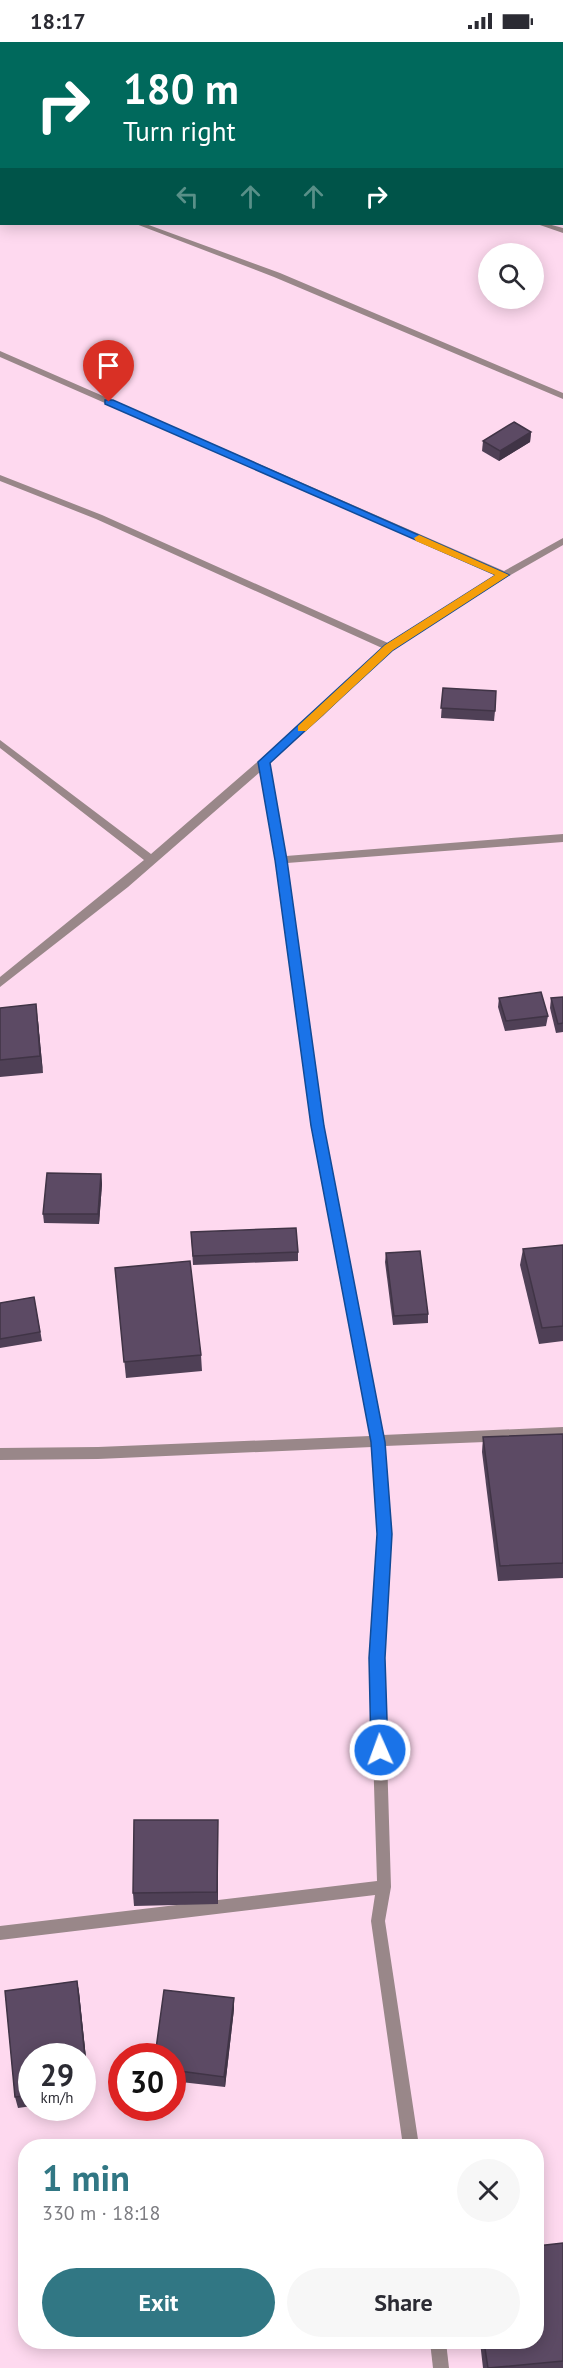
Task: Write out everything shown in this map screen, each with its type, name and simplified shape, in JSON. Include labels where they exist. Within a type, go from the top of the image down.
[{"type":"street","points":[[143,225],[277,274],[563,396]]},
{"type":"street","points":[[544,225],[563,231]]},
{"type":"street","points":[[0,354],[504,575]]},
{"type":"street","points":[[0,478],[99,517],[389,647]]},
{"type":"street","points":[[0,983],[151,860],[264,762],[389,647],[504,575],[562,546]]},
{"type":"street","points":[[0,742],[151,860]]},
{"type":"street","points":[[264,762],[281,860],[317,1126],[378,1442],[385,1534],[377,1658],[384,1887],[378,1921],[410,2139]]},
{"type":"street","points":[[281,860],[563,838]]},
{"type":"street","points":[[0,1454],[98,1453],[563,1433]]},
{"type":"street","points":[[0,1933],[384,1887]]},
{"type":"street","points":[[439,2349],[441,2368]]},
{"type":"building","points":[[514,422],[531,432],[500,451],[483,441]]},
{"type":"building","points":[[443,688],[496,691],[495,711],[441,708]]},
{"type":"building","points":[[541,992],[548,1016],[506,1021],[499,998]]},
{"type":"building","points":[[563,997],[563,1023],[558,1024],[551,998]]},
{"type":"building","points":[[36,1004],[40,1056],[0,1060],[0,1008]]},
{"type":"building","points":[[47,1173],[101,1174],[98,1214],[43,1214]]},
{"type":"building","points":[[296,1228],[298,1252],[193,1256],[191,1232]]},
{"type":"building","points":[[563,1245],[563,1326],[542,1328],[523,1249]]},
{"type":"building","points":[[420,1251],[428,1314],[394,1316],[386,1253]]},
{"type":"building","points":[[190,1261],[201,1355],[124,1362],[115,1268]]},
{"type":"building","points":[[34,1297],[40,1332],[0,1339],[0,1303]]},
{"type":"building","points":[[563,1434],[563,1563],[500,1566],[483,1437]]},
{"type":"building","points":[[134,1820],[218,1820],[217,1892],[133,1893]]},
{"type":"building","points":[[77,1981],[83,2043],[18,2043],[18,2097],[15,2097],[5,1991]]},
{"type":"building","points":[[164,1990],[234,1998],[224,2077],[186,2072],[186,2043],[157,2043]]},
{"type":"building","points":[[563,2243],[563,2361],[488,2368],[485,2349],[544,2349],[544,2245]]},
{"type":"slow traffic","points":[[302,728],[389,647],[504,575],[419,538]]},
{"type":"route","points":[[109,402],[504,575],[389,647],[319,714],[264,762],[281,860],[317,1126],[378,1442],[385,1534],[377,1658],[380,1750]]}]
